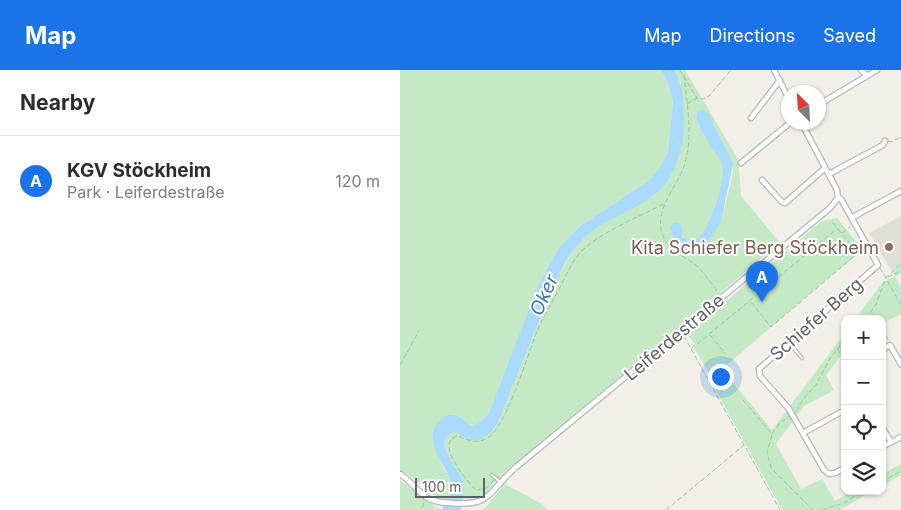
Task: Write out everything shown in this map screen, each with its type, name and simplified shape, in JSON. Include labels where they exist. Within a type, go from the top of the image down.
[{"type":"street","points":[[774,70],[782,85]]},
{"type":"street","points":[[861,70],[867,76]]},
{"type":"street","points":[[826,100],[878,70]]},
{"type":"street","points":[[752,118],[780,80]]},
{"type":"street","points":[[741,163],[781,130]]},
{"type":"street","points":[[805,130],[837,190],[838,198]]},
{"type":"street","points":[[829,174],[883,145],[885,141]]},
{"type":"street","points":[[762,180],[785,203],[825,168]]},
{"type":"street","points":[[854,220],[901,191]]},
{"type":"street","name":"Schiefer Berg","points":[[838,198],[841,199],[854,220],[878,265],[759,368],[758,372],[792,414],[824,470],[829,474],[841,470]]},
{"type":"street","name":"Leiferdestraße","points":[[426,497],[433,501],[444,503],[464,504],[482,501],[500,482],[830,208],[838,198]]},
{"type":"street","points":[[886,348],[890,345],[901,364]]},
{"type":"street","points":[[803,433],[841,412]]},
{"type":"street","points":[[886,434],[891,442]]},
{"type":"street","points":[[886,445],[901,437]]},
{"type":"street","points":[[400,474],[426,497]]},
{"type":"lane","points":[[789,343],[802,358]]},
{"type":"lane","points":[[492,475],[500,482]]},
{"type":"path","points":[[680,70],[697,98]]},
{"type":"path","points":[[687,104],[697,98],[704,99],[709,96],[731,70]]},
{"type":"path","points":[[684,75],[689,142],[685,163],[680,176],[663,204],[661,227],[666,242],[671,249],[688,258],[703,272],[721,298]]},
{"type":"path","points":[[885,141],[891,142],[901,137]]},
{"type":"path","points":[[496,478],[489,486],[482,490],[476,490],[449,453],[451,438],[457,436],[468,441],[479,441],[495,431],[509,404],[538,329],[572,263],[581,252],[608,233],[663,204]]},
{"type":"path","points":[[842,233],[854,220]]},
{"type":"path","points":[[750,301],[771,327],[858,253],[834,224]]},
{"type":"path","points":[[690,348],[696,346],[838,228]]},
{"type":"path","points":[[869,315],[886,278],[901,263]]},
{"type":"path","points":[[878,265],[901,305]]},
{"type":"path","points":[[886,278],[901,271]]},
{"type":"path","points":[[400,365],[419,331]]},
{"type":"path","points":[[680,331],[780,510]]},
{"type":"path","points":[[709,334],[724,353]]},
{"type":"path","points":[[886,337],[890,345]]},
{"type":"path","points":[[813,510],[771,468],[767,452],[772,434],[779,424],[799,407],[804,398],[816,385],[841,344]]},
{"type":"path","points":[[837,349],[844,360]]},
{"type":"path","points":[[743,400],[772,434]]},
{"type":"path","points":[[666,510],[744,445]]},
{"type":"path","points":[[886,480],[901,471]]},
{"type":"path","points":[[822,510],[844,503],[857,495]]},
{"type":"path","points":[[422,508],[426,497]]},
{"type":"shaded area","name":"Kita Schiefer Berg Stöckheim","points":[[901,216],[901,262],[892,272],[869,233]]},
{"type":"green space","points":[[400,70],[661,70],[669,86],[673,102],[668,151],[663,165],[647,182],[581,225],[558,249],[537,288],[489,413],[482,421],[472,426],[453,414],[438,424],[435,430],[434,443],[439,459],[452,485],[448,501],[441,499],[400,471]]},
{"type":"green space","points":[[674,70],[685,70],[738,159],[741,196],[780,243],[502,475],[485,495],[476,501],[463,499],[463,481],[447,453],[445,440],[455,430],[463,437],[498,423],[556,280],[580,240],[607,220],[654,196],[665,184],[680,154],[681,83]],"holes":[[[703,110],[724,147],[733,173],[721,222],[684,249],[679,223],[686,240],[689,242],[699,237],[712,214],[720,191],[724,171],[721,159],[698,125]]]},
{"type":"green space","points":[[837,218],[862,249],[860,253],[829,277],[727,365],[734,384],[772,430],[841,338],[841,355],[826,375],[834,390],[804,406],[776,444],[801,489],[822,479],[835,501],[845,495],[865,495],[840,510],[782,510],[710,380],[712,377],[694,348],[696,346],[687,334],[822,221]]},
{"type":"green space","points":[[901,262],[901,273],[895,277],[901,287],[901,314],[886,322],[886,315],[858,315],[883,282],[895,276],[892,272]]},
{"type":"green space","points":[[901,464],[901,475],[886,484],[886,472]]},
{"type":"green space","points":[[400,480],[436,507],[442,510],[400,510]]},
{"type":"green space","points":[[505,484],[540,503],[548,510],[483,510]]},
{"type":"water","name":"Oker","points":[[661,70],[674,70],[680,81],[684,128],[678,161],[668,181],[653,196],[598,227],[578,244],[570,255],[551,292],[498,423],[492,431],[480,439],[470,440],[455,431],[448,436],[445,448],[461,476],[464,492],[461,510],[442,510],[450,495],[452,485],[434,445],[434,429],[439,421],[449,415],[457,416],[472,426],[482,421],[489,413],[537,288],[558,249],[581,225],[647,182],[662,165],[668,151],[673,102],[669,86]]},
{"type":"water","points":[[703,110],[708,113],[733,164],[721,222],[706,245],[698,250],[690,251],[675,241],[670,227],[674,223],[679,223],[682,226],[682,237],[689,242],[699,237],[708,223],[720,191],[723,171],[722,164],[699,126],[698,113]]},
{"type":"waterway","points":[[897,290],[901,296]]},
{"type":"place","name":"Kita Schiefer Berg Stöckheim","points":[[889,247]]},
{"type":"place","name":"KGV Stöckheim","points":[[762,302]]}]
